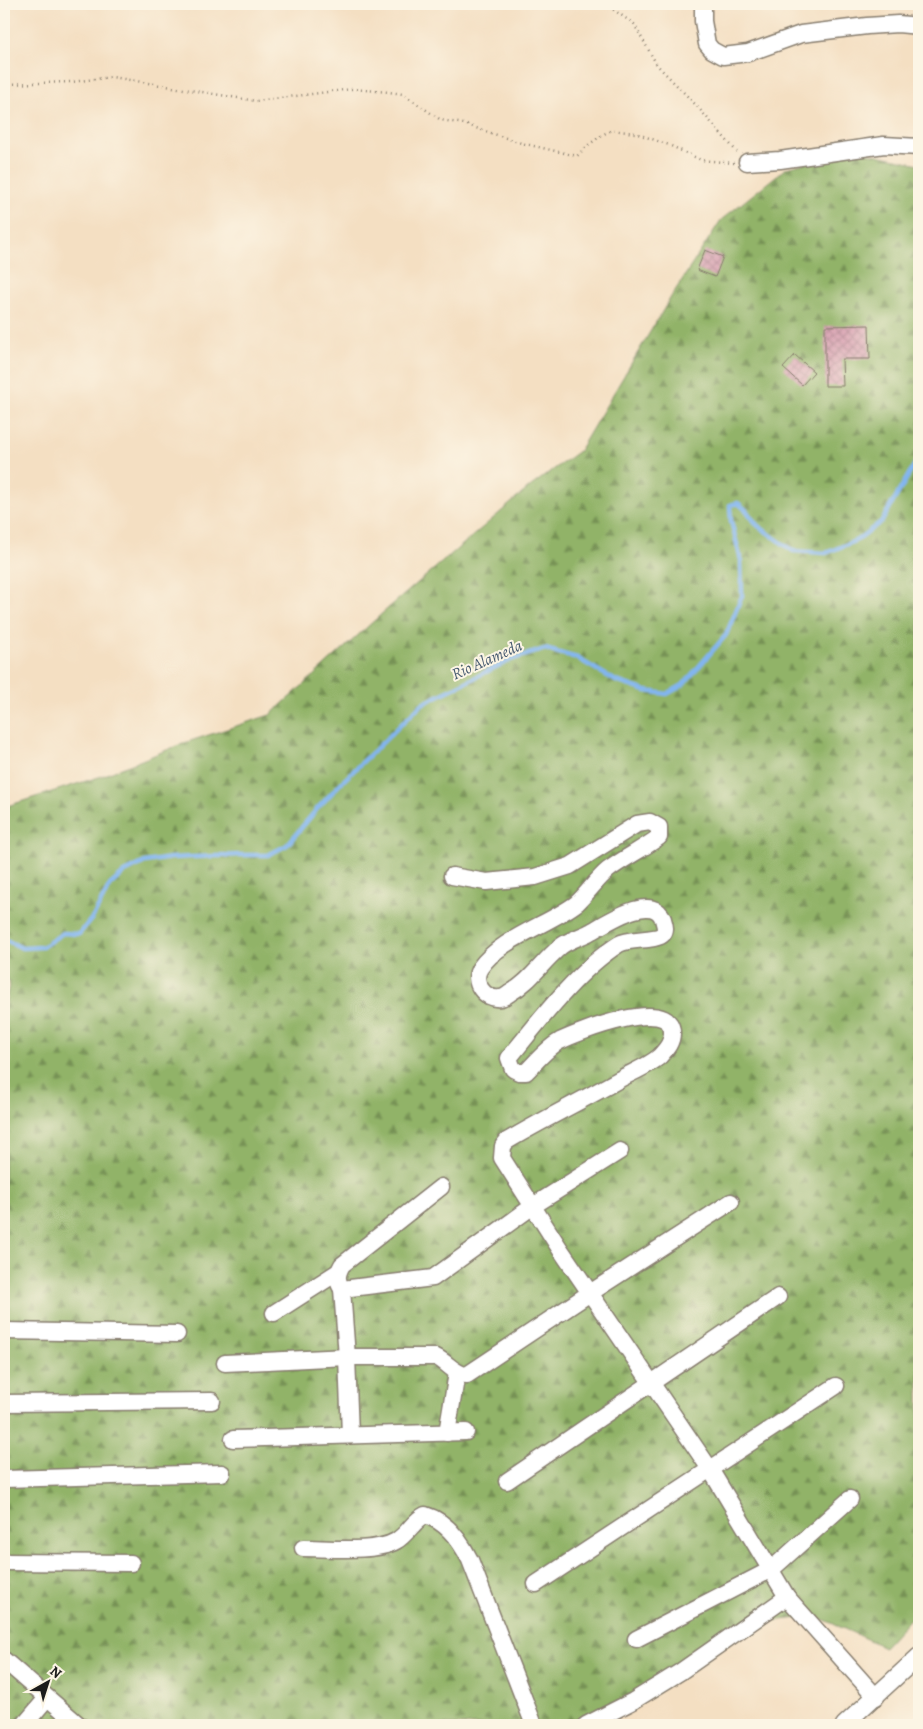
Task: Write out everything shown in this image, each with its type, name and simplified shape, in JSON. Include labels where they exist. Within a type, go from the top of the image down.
[{"type":"street","points":[[703,4],[703,21],[707,44],[712,50],[723,56],[748,53],[801,34],[867,26],[898,24],[919,26]]},
{"type":"street","points":[[748,162],[780,160],[884,145],[918,143]]},
{"type":"street","points":[[452,876],[486,882],[535,877],[570,866],[637,824],[650,822],[659,827],[659,837],[607,871],[576,903],[498,951],[480,969],[477,978],[480,989],[490,998],[502,998],[520,987],[561,946],[626,912],[640,909],[656,910],[661,914],[665,927],[663,934],[657,937],[621,943],[592,965],[555,1003],[509,1058],[513,1069],[518,1072],[526,1072],[558,1042],[596,1026],[636,1016],[658,1018],[666,1021],[672,1030],[671,1043],[658,1057],[507,1141],[502,1146],[502,1158],[710,1469],[772,1569],[787,1597],[876,1696]]},
{"type":"street","points":[[342,1289],[432,1278],[533,1206],[620,1151]]},
{"type":"street","points":[[274,1313],[338,1272],[342,1265],[441,1187]]},
{"type":"street","points":[[225,1362],[347,1357],[436,1357],[443,1360],[457,1373],[467,1375],[590,1292],[731,1202]]},
{"type":"street","points":[[338,1272],[338,1283],[342,1289],[350,1435]]},
{"type":"street","points":[[507,1481],[778,1297]]},
{"type":"street","points":[[4,1331],[177,1334]]},
{"type":"street","points":[[447,1433],[457,1373]]},
{"type":"street","points":[[536,1584],[836,1386]]},
{"type":"street","points":[[4,1403],[212,1401]]},
{"type":"street","points":[[234,1439],[466,1432]]},
{"type":"street","points":[[4,1479],[222,1473]]},
{"type":"street","points":[[636,1639],[772,1569],[850,1499]]},
{"type":"street","points":[[303,1548],[375,1548],[395,1542],[406,1535],[419,1519],[425,1516],[440,1524],[463,1545],[534,1725]]},
{"type":"street","points":[[4,1562],[131,1563]]},
{"type":"street","points":[[586,1725],[633,1701],[680,1672],[787,1597]]},
{"type":"street","points":[[844,1725],[919,1656]]},
{"type":"street","points":[[4,1660],[79,1725]]},
{"type":"street","points":[[24,1725],[47,1698]]},
{"type":"path","points":[[605,4],[634,24],[657,65],[748,162]]},
{"type":"path","points":[[4,84],[71,82],[112,76],[256,101],[352,88],[403,94],[441,120],[464,124],[521,143],[577,156],[595,140],[612,130],[635,133],[669,145],[701,160],[731,163],[748,162]]},
{"type":"green space","points":[[854,150],[919,164],[919,1609],[884,1647],[816,1616],[754,1623],[603,1725],[4,1725],[4,1010],[10,981],[4,983],[4,807],[102,776],[184,743],[270,715],[386,610],[531,486],[579,451],[671,297],[721,220],[786,168]]},
{"type":"building","points":[[705,250],[723,257],[715,277],[697,270]]},
{"type":"building","points":[[869,325],[870,359],[842,359],[843,386],[825,386],[825,326]]},
{"type":"building","points":[[795,355],[814,372],[802,385],[783,368]]},
{"type":"waterway","name":"Rio Alameda","points":[[4,939],[22,948],[42,947],[63,933],[79,934],[93,917],[110,885],[125,872],[145,862],[171,858],[268,855],[287,845],[340,784],[422,704],[510,660],[545,649],[577,658],[616,681],[646,691],[667,694],[683,685],[726,635],[742,596],[741,560],[731,521],[730,505],[738,503],[757,525],[793,551],[826,553],[857,540],[882,521],[919,457]]}]
